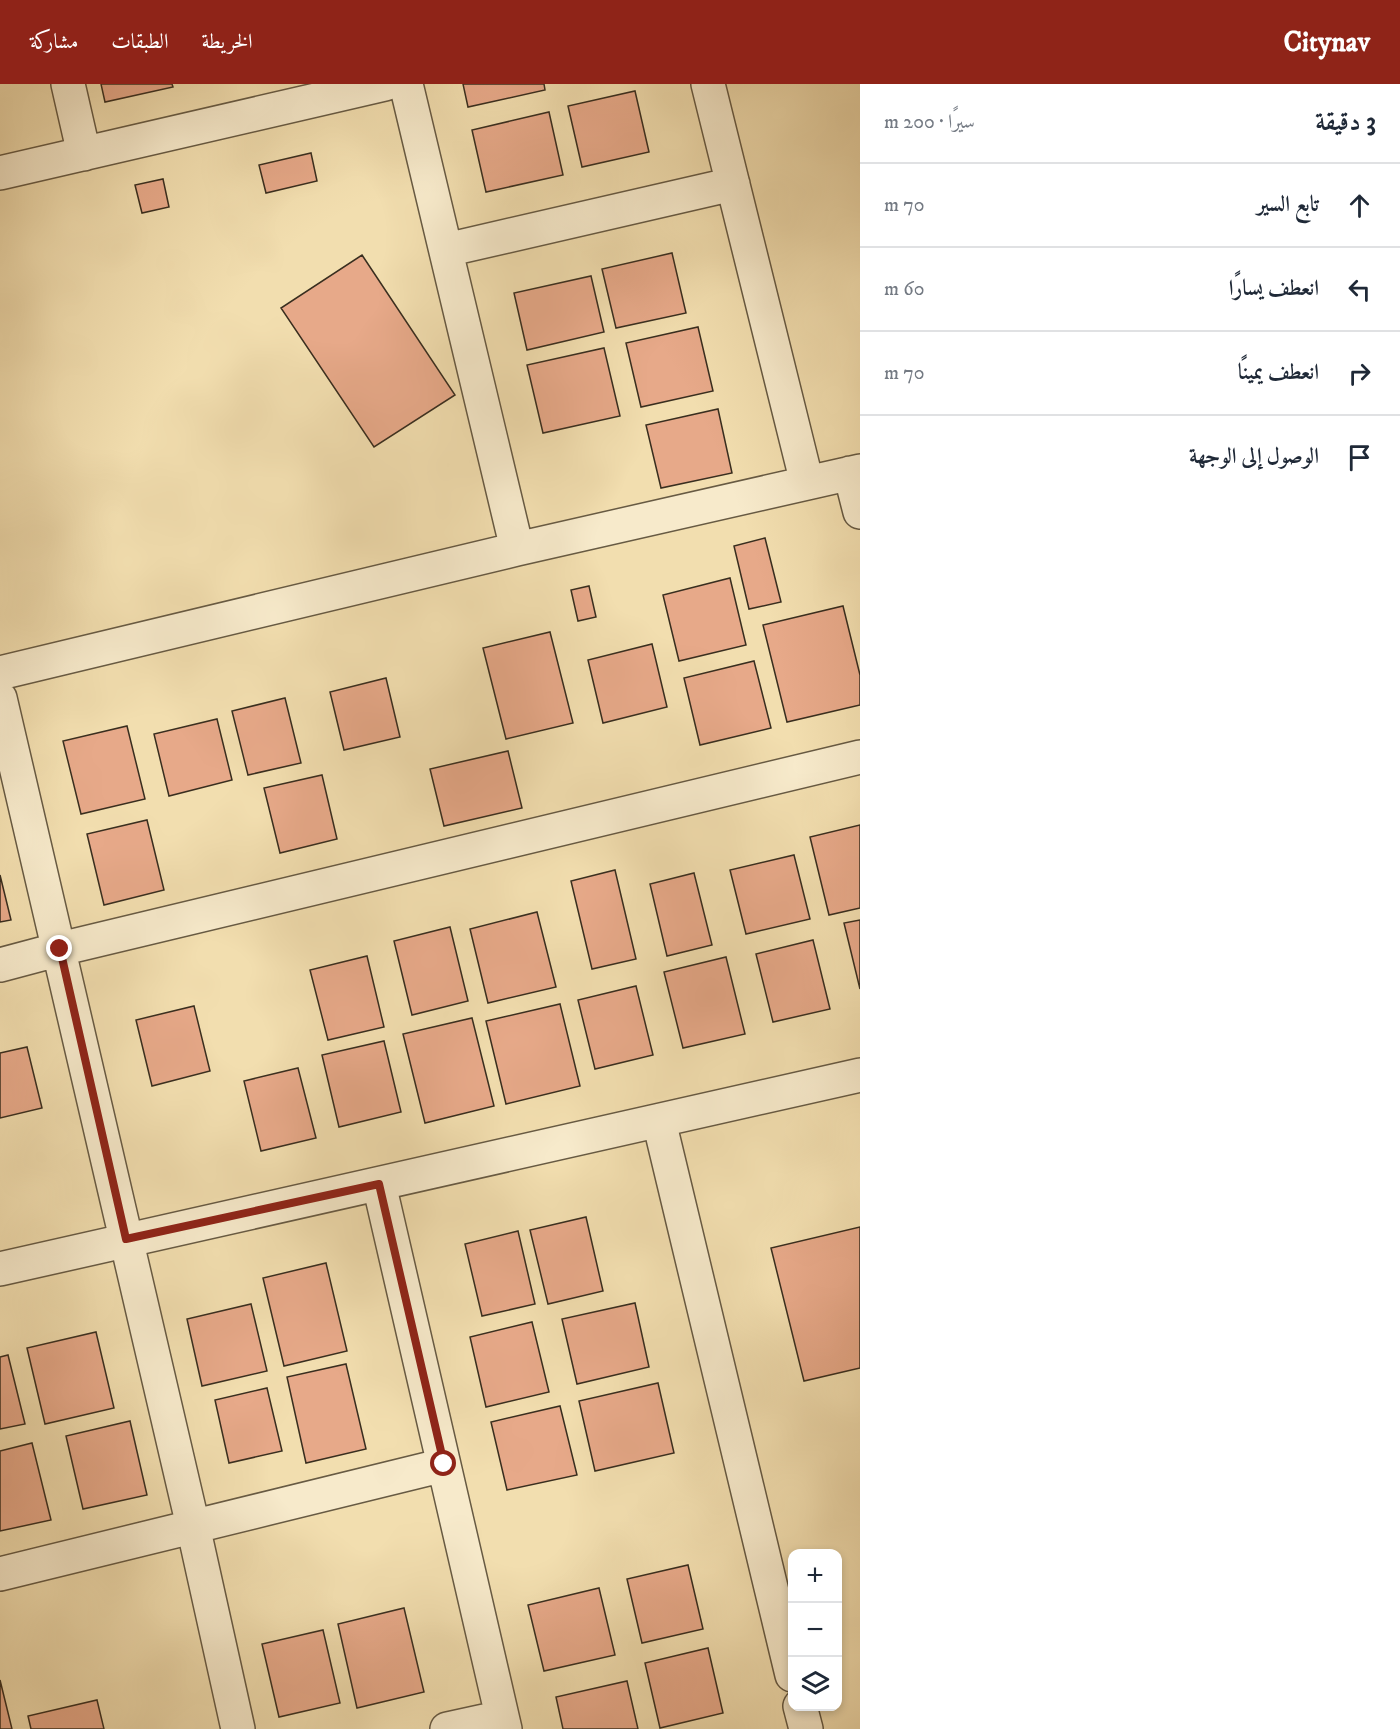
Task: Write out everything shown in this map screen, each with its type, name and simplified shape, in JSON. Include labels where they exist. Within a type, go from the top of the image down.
[{"type":"street","points":[[68,84],[84,154]]},
{"type":"street","points":[[0,173],[384,84]]},
{"type":"street","points":[[406,84],[518,549]]},
{"type":"street","points":[[708,84],[807,483]]},
{"type":"street","points":[[446,250],[733,184]]},
{"type":"street","points":[[0,673],[518,549],[855,472],[860,512]]},
{"type":"street","points":[[0,698],[60,949],[238,1729]]},
{"type":"street","points":[[0,965],[860,757]]},
{"type":"street","points":[[0,1269],[860,1075]]},
{"type":"street","points":[[659,1121],[788,1658]]},
{"type":"street","points":[[379,1184],[503,1723],[447,1729]]},
{"type":"street","points":[[0,1574],[444,1464]]},
{"type":"street","points":[[801,1711],[806,1729]]},
{"type":"building","points":[[101,84],[172,84],[173,87],[105,102]]},
{"type":"building","points":[[463,84],[544,84],[545,90],[468,107]]},
{"type":"building","points":[[635,91],[649,152],[582,167],[568,106]]},
{"type":"building","points":[[549,112],[563,175],[486,192],[472,130]]},
{"type":"building","points":[[311,153],[317,181],[266,193],[259,165]]},
{"type":"building","points":[[163,179],[169,207],[142,213],[135,185]]},
{"type":"building","points":[[672,253],[686,313],[616,328],[602,269]]},
{"type":"building","points":[[362,255],[455,395],[374,447],[281,308]]},
{"type":"building","points":[[591,276],[604,332],[527,350],[514,293]]},
{"type":"building","points":[[698,327],[713,391],[641,407],[626,343]]},
{"type":"building","points":[[604,348],[620,416],[543,433],[527,365]]},
{"type":"building","points":[[718,409],[732,473],[661,488],[646,425]]},
{"type":"building","points":[[765,538],[781,602],[749,609],[734,546]]},
{"type":"building","points":[[730,578],[746,645],[679,661],[663,595]]},
{"type":"building","points":[[589,586],[596,617],[578,621],[571,590]]},
{"type":"building","points":[[843,606],[860,675],[860,705],[787,722],[763,625]]},
{"type":"building","points":[[550,632],[573,723],[506,739],[483,648]]},
{"type":"building","points":[[652,644],[667,707],[603,723],[588,660]]},
{"type":"building","points":[[754,661],[771,728],[700,745],[684,678]]},
{"type":"building","points":[[386,678],[400,737],[344,750],[330,692]]},
{"type":"building","points":[[285,698],[301,763],[248,775],[232,711]]},
{"type":"building","points":[[217,719],[232,780],[169,796],[154,734]]},
{"type":"building","points":[[127,726],[145,799],[81,814],[63,741]]},
{"type":"building","points":[[508,751],[522,808],[444,826],[430,769]]},
{"type":"building","points":[[322,775],[337,839],[280,853],[264,788]]},
{"type":"building","points":[[147,820],[164,890],[104,905],[87,834]]},
{"type":"building","points":[[860,825],[860,908],[829,915],[810,837]]},
{"type":"building","points":[[794,855],[810,919],[746,934],[730,870]]},
{"type":"building","points":[[615,870],[636,959],[592,969],[571,881]]},
{"type":"building","points":[[694,873],[712,945],[667,956],[650,884]]},
{"type":"building","points":[[0,875],[11,920],[0,922]]},
{"type":"building","points":[[537,912],[556,987],[488,1003],[470,929]]},
{"type":"building","points":[[860,920],[860,989],[844,923]]},
{"type":"building","points":[[450,927],[468,1001],[412,1015],[394,941]]},
{"type":"building","points":[[813,940],[830,1009],[773,1022],[756,954]]},
{"type":"building","points":[[367,956],[384,1027],[328,1040],[310,970]]},
{"type":"building","points":[[726,957],[745,1034],[683,1048],[664,972]]},
{"type":"building","points":[[636,986],[653,1055],[595,1069],[578,1000]]},
{"type":"building","points":[[560,1004],[580,1086],[506,1104],[486,1021]]},
{"type":"building","points":[[194,1006],[210,1071],[152,1086],[136,1020]]},
{"type":"building","points":[[472,1018],[494,1106],[425,1123],[403,1034]]},
{"type":"building","points":[[384,1041],[401,1112],[339,1127],[322,1055]]},
{"type":"building","points":[[27,1047],[42,1108],[0,1118],[0,1053]]},
{"type":"building","points":[[298,1068],[316,1138],[261,1151],[244,1081]]},
{"type":"building","points":[[586,1217],[603,1291],[548,1304],[530,1230]]},
{"type":"building","points":[[860,1227],[860,1368],[804,1381],[771,1248]]},
{"type":"building","points":[[518,1231],[535,1304],[482,1316],[465,1244]]},
{"type":"building","points":[[326,1263],[347,1351],[284,1366],[263,1278]]},
{"type":"building","points":[[635,1303],[649,1367],[577,1384],[562,1319]]},
{"type":"building","points":[[251,1304],[267,1371],[202,1386],[187,1319]]},
{"type":"building","points":[[532,1322],[549,1392],[486,1407],[470,1337]]},
{"type":"building","points":[[96,1332],[114,1408],[45,1424],[27,1348]]},
{"type":"building","points":[[8,1355],[25,1424],[0,1429],[0,1357]]},
{"type":"building","points":[[346,1364],[366,1449],[306,1463],[287,1377]]},
{"type":"building","points":[[658,1383],[674,1453],[595,1471],[579,1401]]},
{"type":"building","points":[[267,1388],[282,1451],[229,1463],[215,1400]]},
{"type":"building","points":[[560,1406],[577,1475],[507,1490],[491,1422]]},
{"type":"building","points":[[130,1421],[147,1495],[83,1509],[66,1436]]},
{"type":"building","points":[[32,1443],[51,1520],[0,1531],[0,1451]]},
{"type":"building","points":[[688,1565],[703,1629],[642,1643],[627,1579]]},
{"type":"building","points":[[599,1588],[615,1655],[544,1671],[528,1605]]},
{"type":"building","points":[[404,1608],[424,1692],[357,1708],[338,1624]]},
{"type":"building","points":[[323,1630],[340,1703],[279,1717],[262,1644]]},
{"type":"building","points":[[708,1648],[723,1713],[660,1728],[645,1663]]},
{"type":"building","points":[[0,1680],[12,1729],[0,1729]]},
{"type":"building","points":[[627,1681],[638,1729],[563,1729],[556,1697]]},
{"type":"building","points":[[97,1700],[104,1729],[31,1729],[28,1716]]},
{"type":"route","points":[[60,949],[126,1239],[379,1184],[444,1464]]}]
